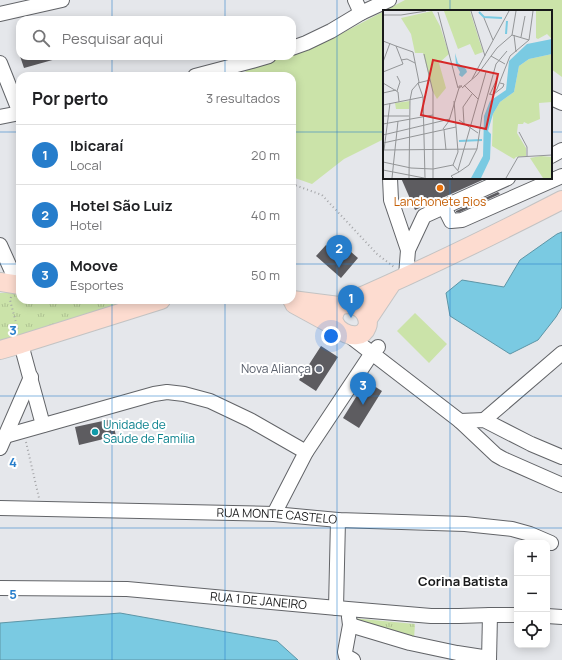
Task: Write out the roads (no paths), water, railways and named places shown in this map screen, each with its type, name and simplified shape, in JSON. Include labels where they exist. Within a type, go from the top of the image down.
[{"type":"main road","points":[[342,331],[334,321],[334,316],[337,308],[342,305],[490,237],[562,200]]},
{"type":"main road","points":[[293,304],[342,331],[354,335],[365,331],[368,322],[399,279]]},
{"type":"main road","points":[[296,300],[342,305],[349,304],[357,307],[364,313],[368,322]]},
{"type":"main road","points":[[0,350],[148,304]]},
{"type":"street","points":[[0,14],[62,0]]},
{"type":"street","points":[[355,0],[361,13]]},
{"type":"street","points":[[296,47],[331,31],[361,13],[389,0]]},
{"type":"street","points":[[210,72],[255,60]]},
{"type":"street","points":[[0,63],[16,103]]},
{"type":"street","points":[[552,98],[562,103]]},
{"type":"street","points":[[0,117],[16,114]]},
{"type":"street","points":[[552,155],[562,150]]},
{"type":"street","points":[[444,207],[451,221],[462,220],[562,176]]},
{"type":"street","points":[[390,179],[391,200],[408,250]]},
{"type":"street","points":[[399,279],[408,250],[424,216],[506,179]]},
{"type":"street","points":[[0,245],[13,284]]},
{"type":"street","points":[[274,514],[306,452],[375,350],[368,322]]},
{"type":"street","points":[[342,331],[375,350],[389,366],[460,421],[487,447],[500,457],[562,485]]},
{"type":"street","points":[[21,344],[43,425]]},
{"type":"street","points":[[484,420],[562,354]]},
{"type":"street","points":[[3,442],[31,377]]},
{"type":"street","points":[[3,442],[23,431],[154,394],[167,392],[184,394],[210,401],[250,420],[306,452]]},
{"type":"street","points":[[460,421],[484,420],[531,444],[562,456]]},
{"type":"street","name":"RUA MONTE CASTELO","points":[[0,508],[274,514],[338,520],[493,526],[530,534],[551,543]]},
{"type":"street","points":[[338,520],[342,609],[350,625],[345,652],[346,656],[353,660]]},
{"type":"street","name":"RUA 1 DE JANEIRO","points":[[0,588],[127,589],[431,616],[514,616]]},
{"type":"street","points":[[350,625],[410,643],[489,659],[490,615]]},
{"type":"street","points":[[550,616],[562,617]]},
{"type":"water","points":[[562,232],[562,307],[538,340],[510,354],[450,316],[446,293],[462,280],[504,287],[520,260]]},
{"type":"water","points":[[120,613],[277,641],[298,660],[0,660],[0,623]]},
{"type":"place","name":"Lanchonete Rios","points":[[440,188]]},
{"type":"place","name":"Hotel São Luiz","points":[[339,268]]},
{"type":"place","name":"Ibicaraí","points":[[351,318]]},
{"type":"place","name":"Nova Aliança","points":[[319,369]]},
{"type":"place","name":"Moove","points":[[363,405]]},
{"type":"place","name":"Unidade de Saúde de Família","points":[[95,432]]},
{"type":"district","name":"Corina Batista","points":[[463,581]]}]
